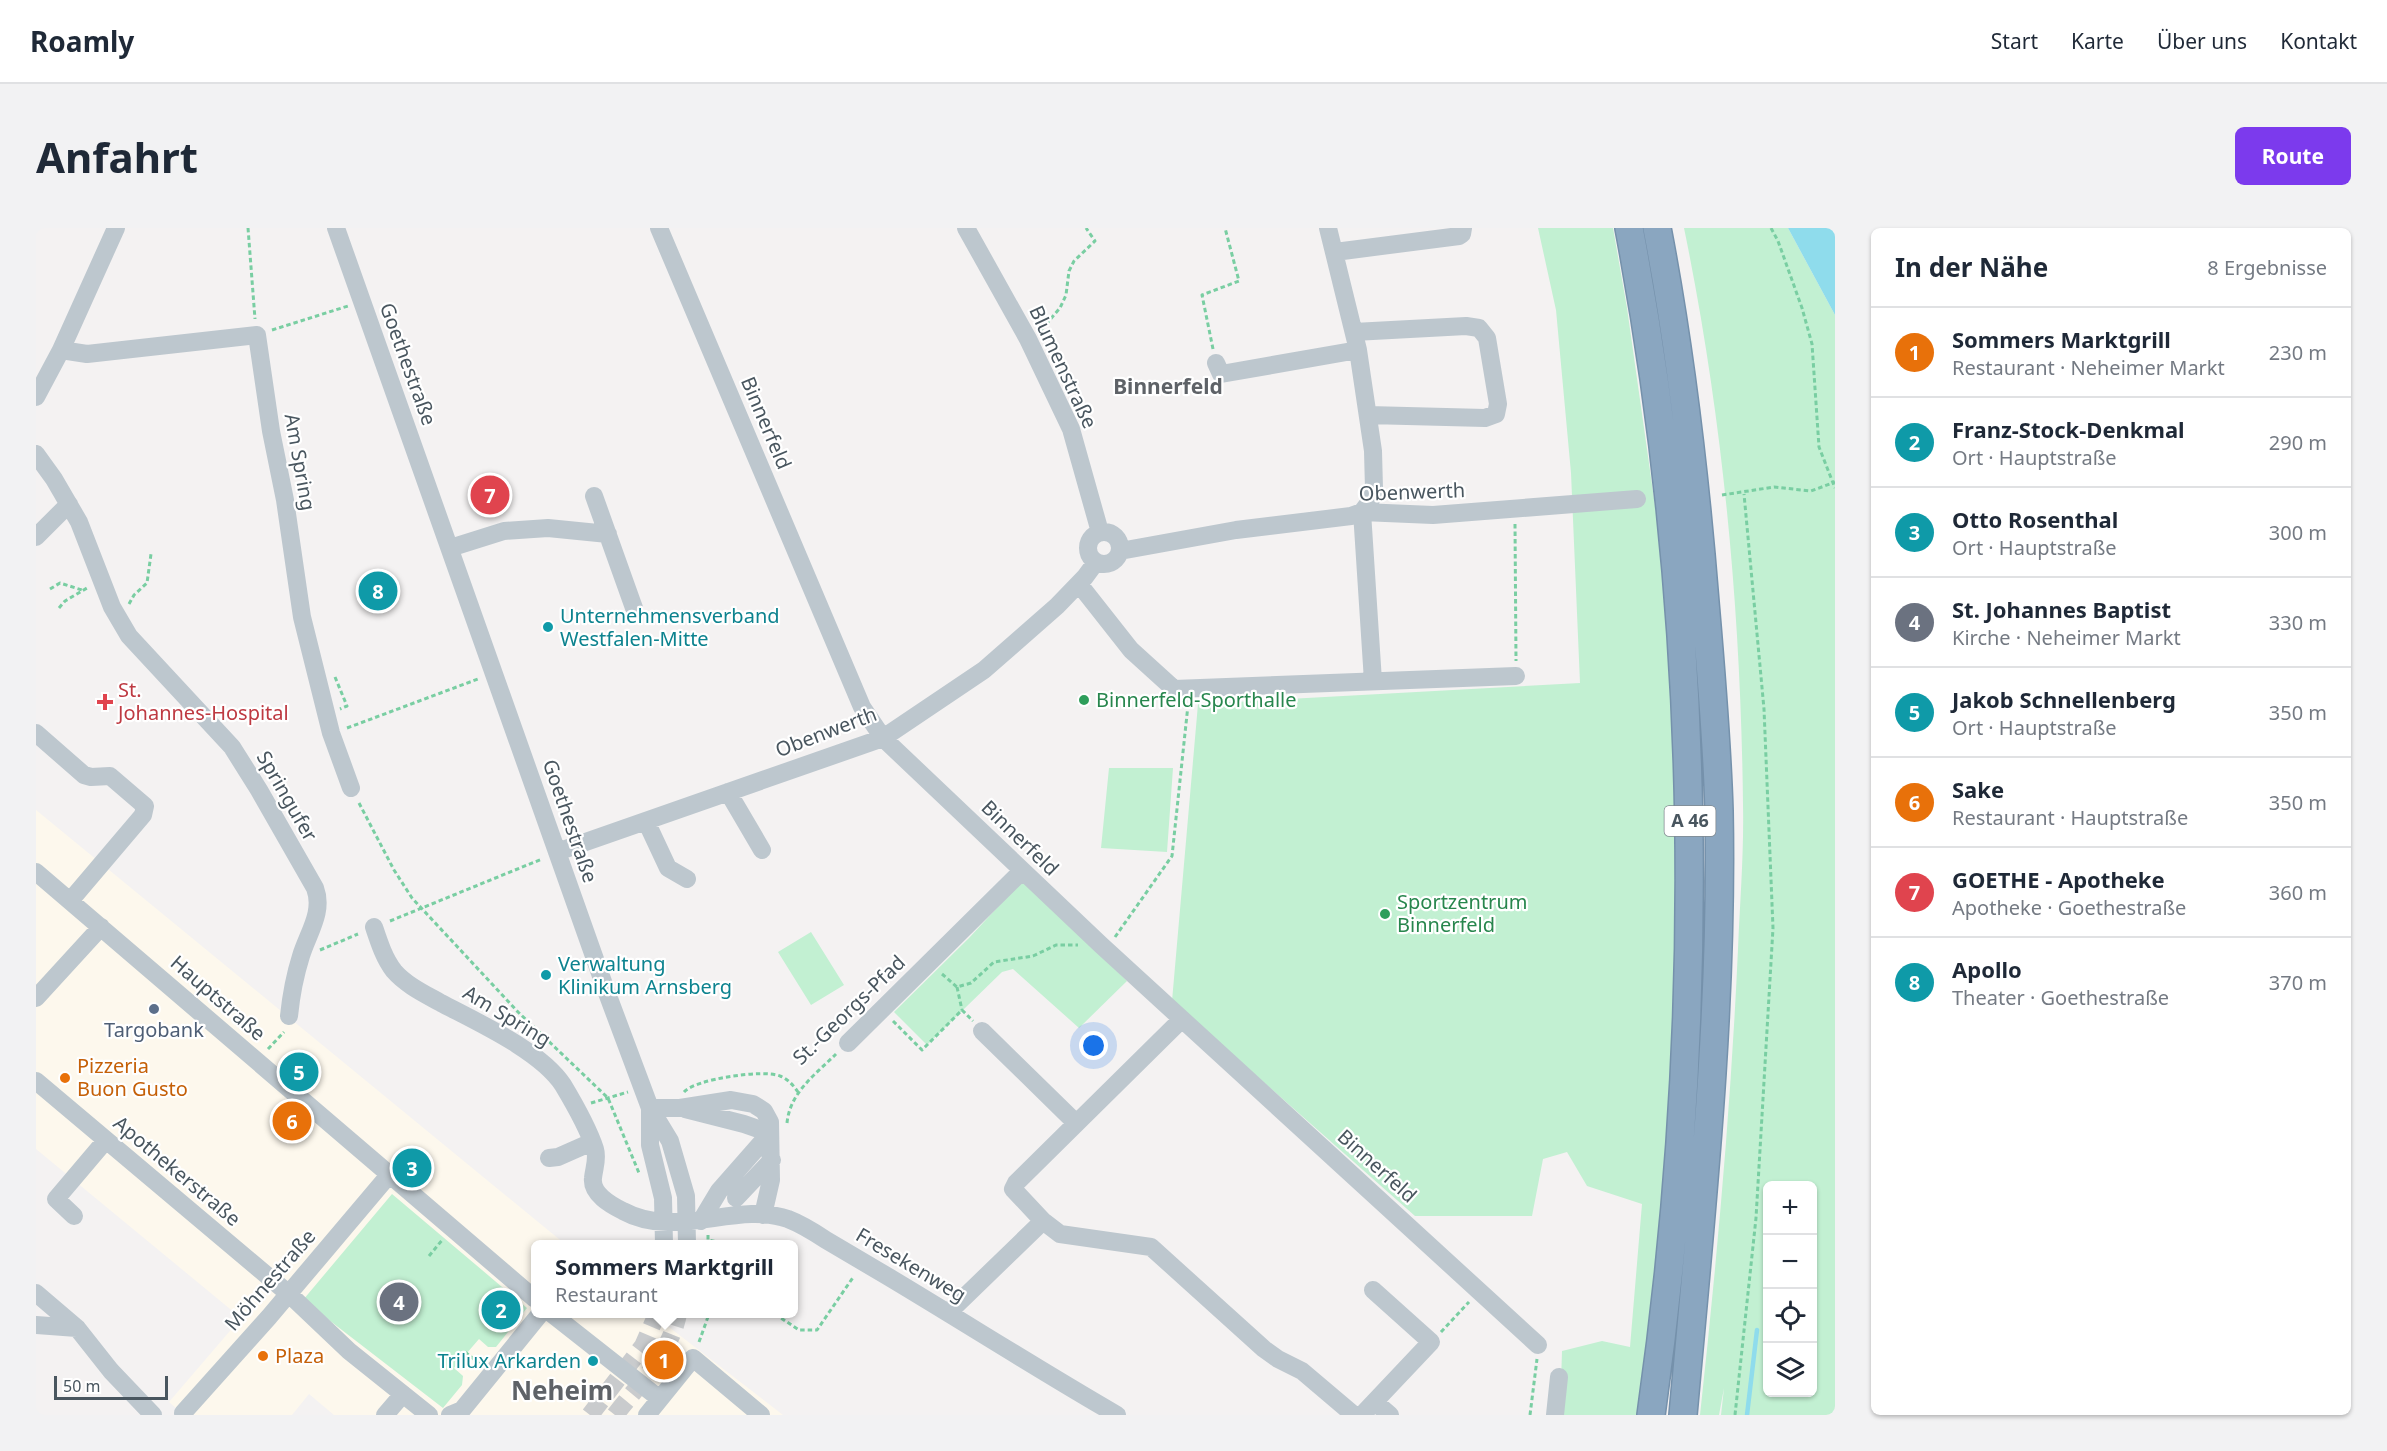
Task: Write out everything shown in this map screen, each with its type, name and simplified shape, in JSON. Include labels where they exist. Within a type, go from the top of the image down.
[{"type":"highway","name":"A 46","points":[[1629,228],[1644,308],[1667,475],[1682,644],[1690,813],[1688,1014],[1680,1164],[1667,1305],[1651,1415]]},
{"type":"highway","name":"A 46","points":[[1658,228],[1694,470],[1715,726],[1719,813],[1715,1018],[1706,1170],[1683,1415]]},
{"type":"street","points":[[38,391],[61,350],[116,228]]},
{"type":"street","name":"Goethestraße","points":[[336,228],[642,1088],[650,1108],[670,1141],[694,1222],[689,1240]]},
{"type":"street","name":"Binnerfeld","points":[[659,228],[862,707],[883,738],[1101,945],[1538,1345]]},
{"type":"street","name":"Blumenstraße","points":[[966,228],[1028,339],[1071,429],[1100,532]]},
{"type":"street","points":[[1328,228],[1358,350],[1368,414],[1374,489],[1371,500],[1362,512],[1373,681]]},
{"type":"street","points":[[1335,252],[1459,236],[1463,228]]},
{"type":"street","points":[[1354,332],[1466,326],[1479,328],[1487,338],[1498,405],[1496,414],[1479,418],[1368,414]]},
{"type":"street","points":[[61,350],[87,354],[257,334]]},
{"type":"street","name":"Am Spring","points":[[257,334],[302,618],[331,734],[351,788]]},
{"type":"street","points":[[1216,363],[1221,374],[1358,350]]},
{"type":"street","name":"Springufer","points":[[36,454],[54,478],[79,522],[112,607],[136,645],[232,747],[315,888],[318,902],[317,914],[300,957],[289,1016]]},
{"type":"street","points":[[594,496],[634,608]]},
{"type":"street","name":"Obenwerth","points":[[557,852],[883,738],[984,670],[1079,584],[1096,562],[1110,563],[1120,551],[1236,530],[1351,516],[1362,512],[1433,515],[1637,499]]},
{"type":"street","points":[[36,537],[69,504]]},
{"type":"street","points":[[450,548],[504,531],[548,528],[608,534]]},
{"type":"street","points":[[1096,562],[1088,552],[1088,546],[1094,535],[1100,532],[1106,532],[1117,539],[1120,551]]},
{"type":"street","points":[[1079,584],[1131,650],[1169,687],[1189,690],[1516,676]]},
{"type":"street","points":[[36,733],[84,775],[110,776],[146,806],[143,815],[70,900]]},
{"type":"street","points":[[728,792],[762,850]]},
{"type":"street","points":[[646,821],[668,868],[687,879]]},
{"type":"street","name":"St.-Georgs-Pfad","points":[[848,1043],[1022,871]]},
{"type":"street","name":"Hauptstraße","points":[[36,872],[531,1296]]},
{"type":"street","points":[[36,998],[101,927]]},
{"type":"street","name":"Am Spring","points":[[374,927],[382,951],[395,972],[411,986],[490,1029],[542,1063],[557,1077],[592,1142],[596,1158],[593,1183],[599,1194],[631,1215],[665,1222]]},
{"type":"street","points":[[1182,1019],[1014,1186],[1014,1191],[1043,1221],[1065,1235],[1151,1247],[1264,1349],[1302,1371],[1354,1415]]},
{"type":"street","points":[[982,1031],[1076,1123]]},
{"type":"street","name":"Apothekerstraße","points":[[36,1081],[289,1294],[349,1351],[429,1415]]},
{"type":"street","points":[[650,1108],[681,1108],[731,1100],[753,1104],[768,1116],[772,1160],[771,1180],[764,1215]]},
{"type":"street","name":"Goethestraße","points":[[650,1108],[650,1145],[661,1186],[665,1222],[664,1240]]},
{"type":"street","points":[[694,1222],[770,1133]]},
{"type":"street","points":[[74,1216],[56,1199],[106,1140]]},
{"type":"street","points":[[549,1158],[558,1158],[592,1142]]},
{"type":"street","points":[[736,1198],[772,1160]]},
{"type":"street","name":"Möhnestraße","points":[[159,1415],[169,1409],[177,1409],[184,1414],[389,1175]]},
{"type":"street","name":"Fresekenweg","points":[[665,1222],[694,1222],[764,1215],[781,1217],[799,1224],[1117,1415]]},
{"type":"street","points":[[948,1313],[1043,1221]]},
{"type":"street","points":[[1362,1415],[1431,1342],[1373,1290]]},
{"type":"street","points":[[36,1293],[77,1328],[111,1371],[153,1415]]},
{"type":"street","points":[[460,1413],[537,1318]]},
{"type":"street","points":[[557,1318],[660,1399]]},
{"type":"street","points":[[36,1324],[77,1328]]},
{"type":"street","points":[[647,1415],[693,1358],[761,1415]]},
{"type":"street","points":[[1555,1415],[1559,1377]]},
{"type":"street","points":[[385,1415],[403,1394]]},
{"type":"street","points":[[1375,1402],[1389,1415]]},
{"type":"path","points":[[248,228],[250,274],[257,334],[361,302]]},
{"type":"path","points":[[1028,339],[1041,330],[1060,308],[1066,295],[1069,271],[1074,261],[1095,241],[1086,228]]},
{"type":"path","points":[[1216,363],[1202,295],[1239,280],[1225,228]]},
{"type":"path","points":[[1771,228],[1778,241],[1802,308],[1812,344],[1819,447],[1835,488]]},
{"type":"path","points":[[1722,495],[1744,494],[1759,488],[1774,487],[1811,491],[1834,483]]},
{"type":"path","points":[[1735,1415],[1756,1218],[1773,928],[1764,709],[1744,494]]},
{"type":"path","points":[[1514,510],[1516,676]]},
{"type":"path","points":[[134,595],[147,583],[151,554]]},
{"type":"path","points":[[59,608],[65,601],[101,579]]},
{"type":"path","points":[[50,589],[56,584],[64,583],[84,590]]},
{"type":"path","points":[[331,734],[493,674]]},
{"type":"path","points":[[957,987],[970,983],[994,962],[1033,956],[1056,945],[1101,945],[1112,942],[1172,856],[1189,690]]},
{"type":"path","points":[[351,788],[394,870],[422,909],[557,852]]},
{"type":"path","points":[[319,950],[337,943]]},
{"type":"path","points":[[929,963],[957,987],[962,1010],[982,1031]]},
{"type":"path","points":[[882,1009],[922,1050],[962,1010]]},
{"type":"path","points":[[258,1061],[286,1029],[289,1016]]},
{"type":"path","name":"St.-Georgs-Pfad","points":[[787,1125],[788,1114],[798,1092],[848,1043]]},
{"type":"path","points":[[681,1108],[683,1094],[687,1088],[728,1077],[775,1074],[786,1078],[798,1092]]},
{"type":"path","points":[[575,1108],[642,1088]]},
{"type":"path","points":[[429,1256],[452,1228]]},
{"type":"path","points":[[781,1318],[799,1330],[817,1330],[863,1262]]},
{"type":"path","points":[[1431,1342],[1480,1290]]},
{"type":"path","points":[[693,1358],[708,1318]]},
{"type":"path","points":[[1530,1415],[1538,1345]]},
{"type":"shaded area","points":[[36,810],[560,1240],[531,1240],[531,1318],[657,1318],[783,1415],[334,1415],[309,1394],[292,1415],[184,1415],[169,1402],[241,1318],[36,1149]]},
{"type":"green space","name":"Sportzentrum Binnerfeld","points":[[1538,228],[1613,228],[1627,308],[1660,541],[1673,714],[1679,922],[1656,1311],[1639,1415],[1560,1415],[1562,1351],[1602,1341],[1630,1347],[1642,1204],[1587,1186],[1567,1152],[1543,1159],[1532,1216],[1415,1216],[1172,1001],[1198,704],[1580,683],[1571,473],[1556,310]]},
{"type":"green space","points":[[1684,228],[1788,228],[1835,315],[1835,1415],[1721,1415],[1724,1388],[1719,1415],[1700,1415],[1718,1241],[1727,1124],[1742,877],[1743,823],[1734,588],[1709,371]]},
{"type":"green space","points":[[1109,768],[1173,768],[1167,852],[1101,848]]},
{"type":"green space","points":[[1023,880],[1127,981],[1079,1028],[1013,969],[1002,972],[927,1045],[894,1012],[969,938]]},
{"type":"green space","points":[[811,932],[844,985],[811,1005],[778,952]]},
{"type":"green space","points":[[392,1194],[527,1308],[496,1347],[488,1347],[479,1339],[454,1368],[463,1376],[462,1385],[443,1408],[303,1300]]},
{"type":"water","points":[[1788,228],[1835,228],[1835,315]]},
{"type":"waterway","points":[[1747,1415],[1757,1330]]},
{"type":"tunnel","points":[[590,1415],[643,1346],[655,1318]]},
{"type":"tunnel","points":[[615,1415],[661,1355],[677,1318]]},
{"type":"place","name":"GOETHE - Apotheke","points":[[490,495]]},
{"type":"place","name":"Apollo","points":[[378,591]]},
{"type":"place","name":"Unternehmensverband Westfalen-Mitte","points":[[548,627]]},
{"type":"place","name":"Binnerfeld-Sporthalle","points":[[1084,700]]},
{"type":"place","name":"St. Johannes-Hospital","points":[[105,702]]},
{"type":"place","name":"Sportzentrum Binnerfeld","points":[[1385,914]]},
{"type":"place","name":"Verwaltung Klinikum Arnsberg","points":[[546,975]]},
{"type":"place","name":"Targobank","points":[[154,1009]]},
{"type":"place","name":"Jakob Schnellenberg","points":[[299,1072]]},
{"type":"place","name":"Pizzeria Buon Gusto","points":[[65,1078]]},
{"type":"place","name":"Sake","points":[[292,1121]]},
{"type":"place","name":"Otto Rosenthal","points":[[412,1168]]},
{"type":"place","name":"St. Johannes Baptist","points":[[399,1302]]},
{"type":"place","name":"Franz-Stock-Denkmal","points":[[501,1310]]},
{"type":"place","name":"Plaza","points":[[263,1356]]},
{"type":"place","name":"Sommers Marktgrill","points":[[664,1360]]},
{"type":"place","name":"Trilux Arkarden","points":[[593,1361]]},
{"type":"district","name":"Binnerfeld","points":[[1168,387]]},
{"type":"district","name":"Neheim","points":[[562,1391]]}]
